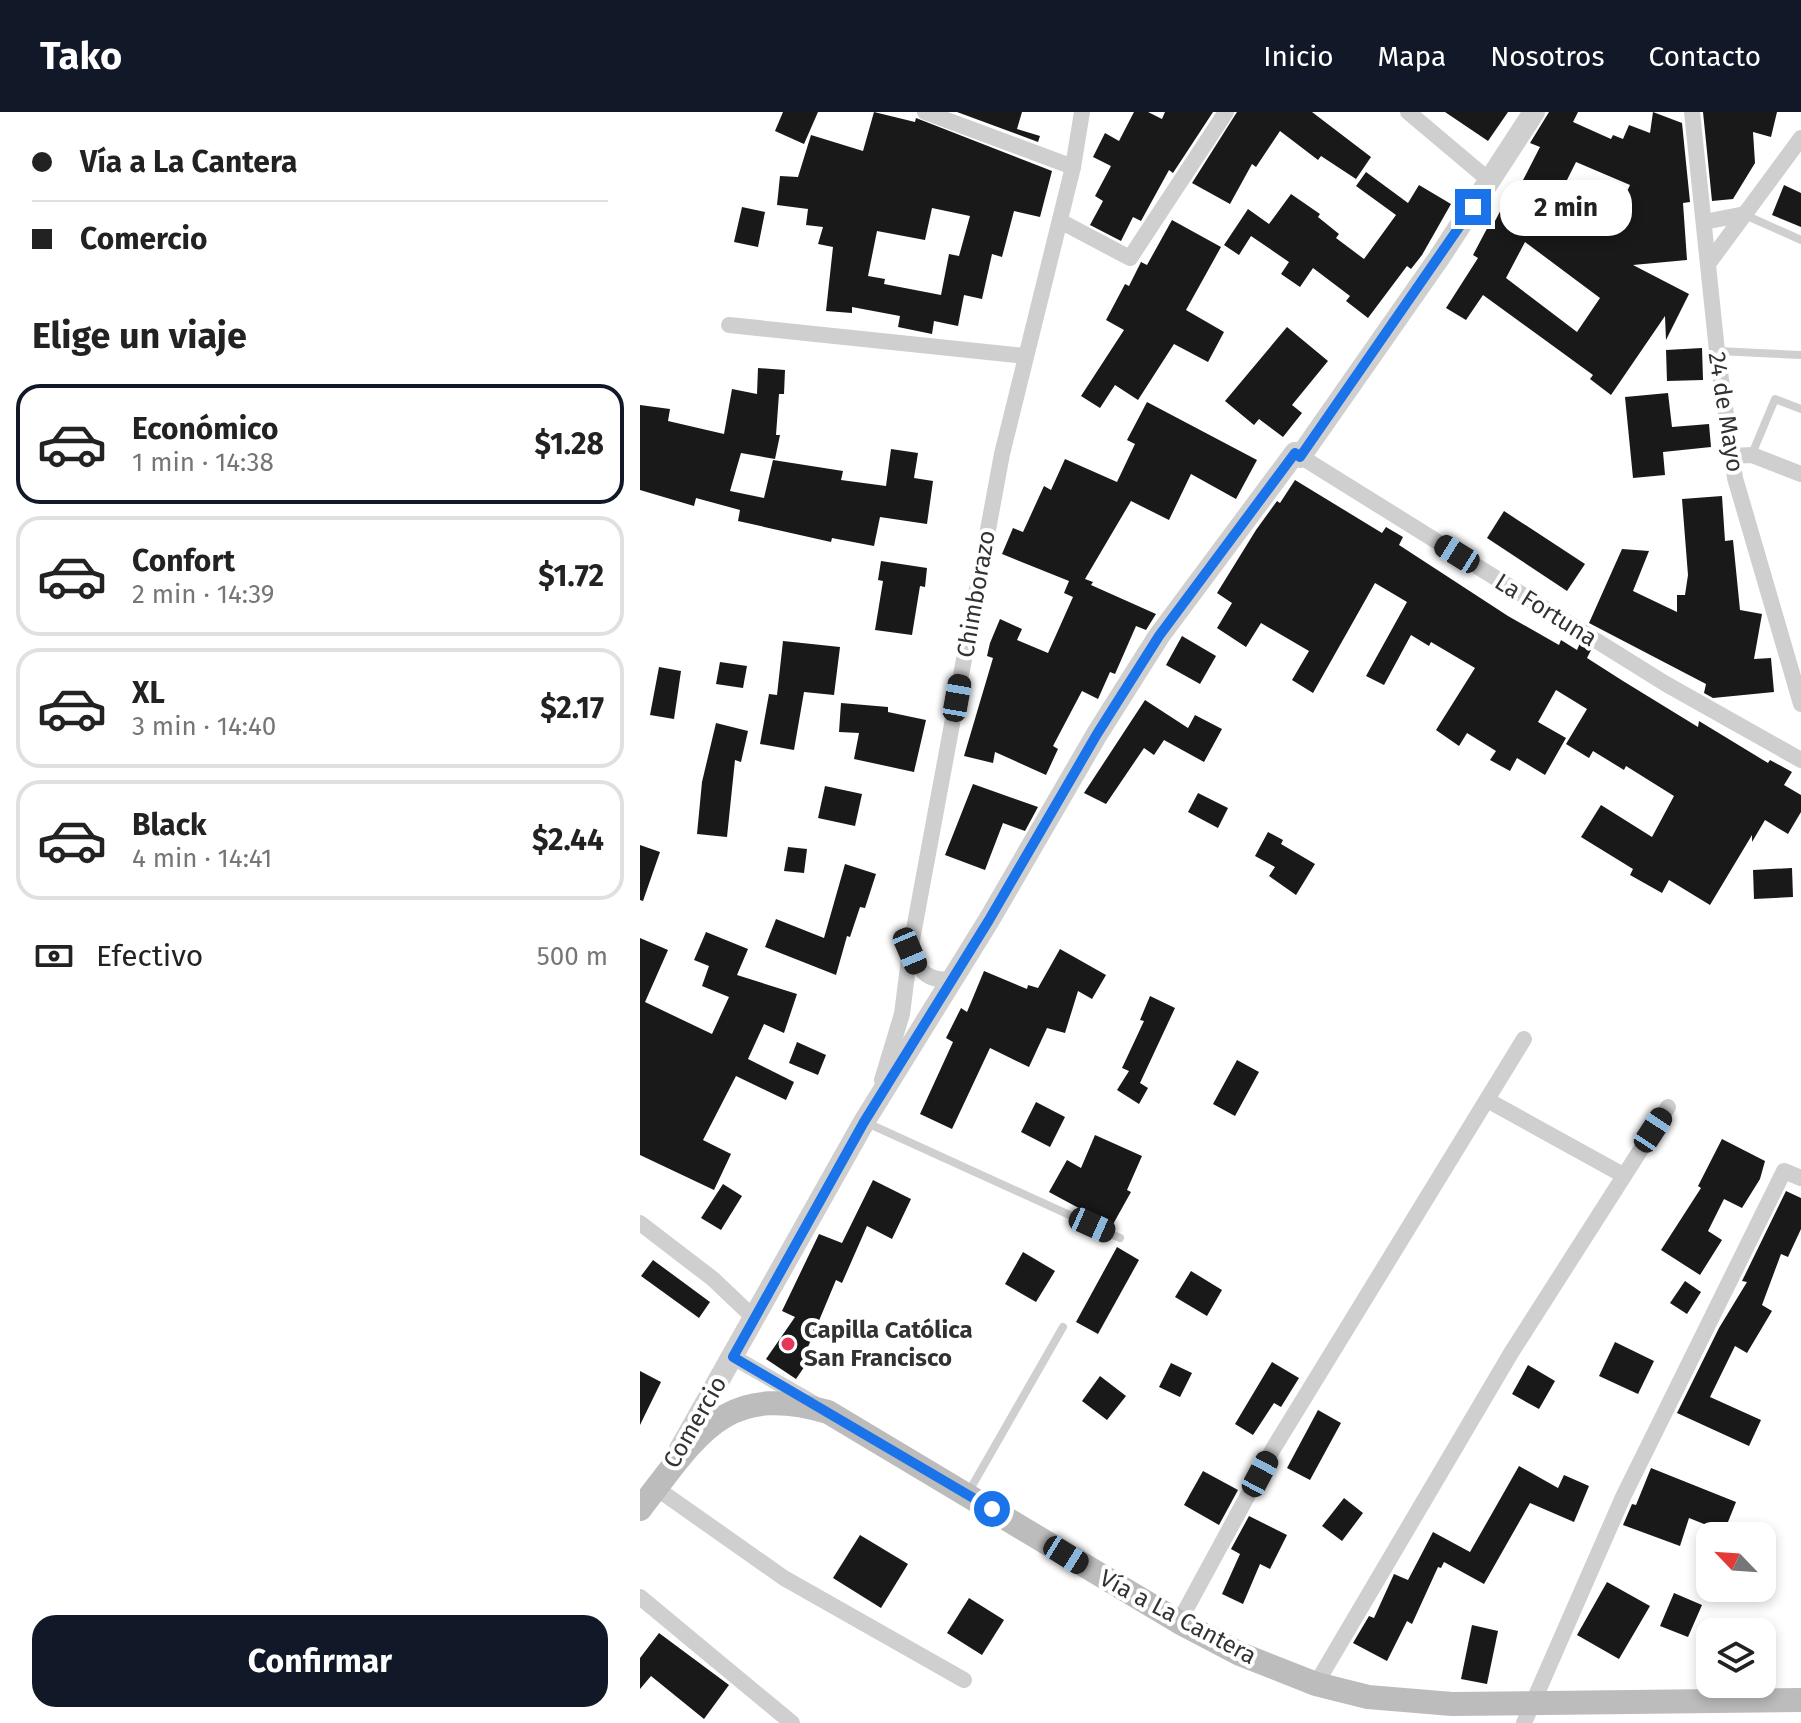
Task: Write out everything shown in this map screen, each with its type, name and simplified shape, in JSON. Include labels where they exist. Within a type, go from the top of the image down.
[{"type":"main road","name":"Vía a La Cantera","points":[[640,1509],[699,1433],[730,1411],[747,1405],[782,1402],[828,1412],[1179,1622],[1240,1654],[1316,1684],[1401,1701],[1527,1714],[1801,1700]]},
{"type":"street","points":[[925,112],[1073,167]]},
{"type":"street","name":"Chimborazo","points":[[864,1122],[895,1045],[1002,454],[1073,167],[1082,112]]},
{"type":"street","points":[[1060,221],[1130,258],[1226,112]]},
{"type":"street","points":[[1408,112],[1490,181]]},
{"type":"street","name":"Comercio","points":[[656,1488],[864,1122],[953,979],[1082,758],[1159,636],[1298,455],[1490,181],[1534,112]]},
{"type":"street","name":"24 de Mayo","points":[[1692,112],[1717,351],[1732,456],[1801,704]]},
{"type":"street","points":[[1708,264],[1801,138]]},
{"type":"street","points":[[1704,222],[1745,214]]},
{"type":"street","points":[[729,325],[1025,356]]},
{"type":"street","name":"La Fortuna","points":[[1298,455],[1666,684],[1801,760]]},
{"type":"street","points":[[1732,456],[1752,455],[1801,474]]},
{"type":"street","points":[[910,951],[924,974],[934,980],[953,979]]},
{"type":"street","points":[[1179,1622],[1273,1449],[1489,1101],[1524,1039]]},
{"type":"street","points":[[1489,1101],[1623,1175]]},
{"type":"street","points":[[1316,1684],[1511,1353],[1668,1107]]},
{"type":"street","points":[[1527,1714],[1623,1497],[1784,1171],[1801,1178]]},
{"type":"street","points":[[640,1223],[713,1279],[754,1318]]},
{"type":"street","points":[[733,1357],[828,1412]]},
{"type":"street","points":[[656,1488],[784,1578],[964,1680]]},
{"type":"street","points":[[640,1597],[792,1723]]},
{"type":"lane","points":[[1745,214],[1801,240]]},
{"type":"lane","points":[[1717,351],[1801,355]]},
{"type":"lane","points":[[1752,455],[1775,399],[1801,409]]},
{"type":"lane","points":[[864,1122],[1120,1238]]},
{"type":"lane","points":[[968,1494],[1063,1327]]},
{"type":"building","points":[[783,112],[818,112],[804,144],[775,131]]},
{"type":"building","points":[[874,112],[915,122],[916,118],[1052,171],[1040,217],[1014,211],[1002,257],[992,254],[982,299],[964,295],[958,326],[934,321],[932,334],[898,327],[900,316],[852,307],[852,313],[826,311],[833,247],[818,244],[823,227],[806,225],[808,209],[777,205],[780,176],[798,177],[811,135],[863,151]],"holes":[[[932,208],[970,216],[959,256],[949,254],[941,295],[884,284],[885,279],[868,276],[877,231],[925,240]]]},
{"type":"building","points":[[957,112],[1022,112],[1017,129],[1040,136],[1038,142]]},
{"type":"building","points":[[1134,112],[1148,112],[1162,119],[1165,112],[1213,112],[1173,173],[1169,170],[1141,221],[1133,217],[1121,241],[1090,225],[1103,201],[1095,196],[1111,166],[1093,157],[1105,133],[1119,141]]},
{"type":"building","points":[[1237,112],[1312,112],[1371,157],[1356,179],[1321,156],[1318,160],[1280,131],[1256,167],[1252,164],[1230,204],[1192,183]]},
{"type":"building","points":[[1445,112],[1508,112],[1488,141]]},
{"type":"building","points":[[1549,112],[1578,112],[1573,122],[1611,139],[1613,135],[1623,139],[1629,125],[1650,133],[1653,112],[1682,123],[1690,202],[1683,203],[1687,260],[1633,265],[1689,294],[1666,340],[1665,316],[1611,395],[1590,379],[1593,375],[1483,295],[1466,320],[1446,308],[1478,258],[1473,255],[1492,219],[1495,221],[1514,185],[1519,188],[1540,147],[1530,143]],"holes":[[[1576,162],[1630,185],[1615,217],[1561,192]],[[1525,242],[1600,298],[1577,332],[1506,278]]]},
{"type":"building","points":[[1703,112],[1777,112],[1771,137],[1753,132],[1755,163],[1733,199],[1712,201]]},
{"type":"building","points":[[1366,172],[1408,203],[1419,185],[1451,204],[1422,255],[1411,269],[1407,266],[1368,318],[1346,301],[1350,296],[1313,268],[1300,287],[1281,274],[1289,262],[1251,236],[1239,255],[1224,245],[1248,209],[1269,224],[1291,194],[1320,214],[1318,217],[1339,234],[1336,238],[1364,259],[1396,215],[1356,186]]},
{"type":"building","points":[[1784,185],[1801,193],[1801,227],[1772,215]]},
{"type":"building","points":[[742,207],[765,212],[758,247],[734,242]]},
{"type":"building","points":[[1172,220],[1221,247],[1186,310],[1224,332],[1208,362],[1174,344],[1138,400],[1115,385],[1100,408],[1081,396],[1124,330],[1106,320],[1125,284],[1129,286],[1141,262],[1147,265]]},
{"type":"building","points":[[1287,327],[1328,361],[1292,405],[1302,413],[1283,437],[1259,419],[1254,425],[1225,401]]},
{"type":"building","points":[[1702,348],[1703,380],[1667,381],[1666,350]]},
{"type":"building","points":[[758,368],[785,370],[784,394],[779,394],[776,435],[780,435],[775,459],[741,453],[730,491],[764,498],[773,460],[843,471],[841,480],[886,486],[891,449],[918,453],[914,478],[933,481],[927,524],[880,517],[874,546],[832,538],[831,542],[738,521],[740,510],[696,498],[694,506],[640,490],[640,405],[670,409],[668,421],[724,434],[732,389],[757,394]]},
{"type":"building","points":[[1668,393],[1672,427],[1709,424],[1711,447],[1663,452],[1665,475],[1633,478],[1625,397]]},
{"type":"building","points":[[1147,402],[1257,460],[1236,499],[1191,474],[1169,520],[1131,501],[1085,579],[1093,582],[1091,585],[1156,614],[1146,630],[1136,626],[1115,674],[1110,672],[1098,699],[1082,691],[1053,746],[1058,749],[1046,775],[995,752],[993,763],[964,756],[993,658],[987,656],[990,643],[1000,619],[1022,629],[1017,640],[1048,653],[1073,597],[1064,593],[1069,581],[1002,554],[1013,528],[1023,532],[1044,486],[1051,490],[1065,459],[1117,482],[1135,444],[1127,440]]},
{"type":"building","points":[[1295,480],[1382,533],[1386,527],[1403,537],[1399,545],[1508,616],[1559,645],[1561,640],[1577,650],[1580,643],[1591,650],[1587,658],[1698,727],[1699,721],[1768,763],[1770,760],[1792,772],[1784,785],[1801,795],[1801,812],[1788,834],[1765,820],[1752,842],[1752,835],[1710,905],[1669,880],[1662,893],[1630,875],[1633,869],[1581,837],[1601,805],[1652,837],[1674,796],[1626,766],[1624,770],[1593,751],[1589,758],[1566,744],[1587,709],[1556,690],[1538,722],[1566,738],[1545,775],[1517,758],[1510,771],[1490,760],[1496,751],[1467,733],[1459,746],[1436,730],[1475,668],[1431,642],[1429,646],[1411,635],[1384,685],[1366,676],[1407,602],[1375,583],[1313,693],[1292,680],[1309,651],[1261,623],[1246,647],[1217,628],[1232,603],[1217,593],[1256,530]]},
{"type":"building","points":[[1722,496],[1725,541],[1733,540],[1740,610],[1762,614],[1754,659],[1771,658],[1774,692],[1713,698],[1704,693],[1706,684],[1589,623],[1622,549],[1649,551],[1633,591],[1677,612],[1677,595],[1685,595],[1688,575],[1682,499]]},
{"type":"building","points":[[1504,511],[1585,564],[1567,591],[1487,538]]},
{"type":"building","points":[[881,561],[927,568],[925,587],[920,586],[912,635],[875,630],[883,581],[878,580]]},
{"type":"building","points":[[1182,636],[1216,656],[1200,684],[1166,665]]},
{"type":"building","points":[[783,641],[840,647],[834,695],[804,692],[794,750],[760,744],[769,694],[777,695]]},
{"type":"building","points":[[720,662],[747,666],[743,688],[716,684]]},
{"type":"building","points":[[659,667],[681,671],[674,719],[650,715]]},
{"type":"building","points":[[1145,700],[1188,728],[1195,715],[1222,729],[1204,762],[1164,740],[1154,755],[1144,748],[1106,804],[1084,793]]},
{"type":"building","points":[[841,703],[888,707],[888,712],[926,720],[914,772],[854,759],[859,733],[839,732]]},
{"type":"building","points":[[716,723],[748,731],[741,762],[735,760],[727,837],[697,834],[702,782]]},
{"type":"building","points":[[973,784],[1038,807],[1025,831],[1003,823],[985,870],[945,855]]},
{"type":"building","points":[[825,786],[862,794],[855,826],[818,818]]},
{"type":"building","points":[[1198,793],[1228,808],[1218,828],[1188,812]]},
{"type":"building","points":[[1268,832],[1283,840],[1281,844],[1315,864],[1296,895],[1269,876],[1275,867],[1255,856]]},
{"type":"building","points":[[640,845],[660,852],[643,901],[640,900]]},
{"type":"building","points":[[788,847],[807,849],[804,873],[784,871]]},
{"type":"building","points":[[845,864],[876,874],[865,908],[860,907],[850,937],[847,936],[836,975],[765,947],[776,919],[824,938]]},
{"type":"building","points":[[1792,868],[1793,897],[1754,899],[1753,870]]},
{"type":"building","points":[[706,932],[748,949],[737,975],[797,994],[784,1033],[764,1024],[748,1059],[794,1082],[786,1100],[736,1076],[703,1140],[731,1154],[714,1190],[640,1155],[640,938],[668,950],[645,1002],[712,1034],[729,997],[702,986],[709,966],[694,960]]},
{"type":"building","points":[[1060,949],[1106,975],[1092,999],[1078,991],[1065,1033],[1047,1028],[1029,1067],[990,1048],[952,1129],[920,1114],[953,1042],[946,1038],[961,1008],[967,1012],[984,971],[1027,989],[1028,985],[1038,988]]},
{"type":"building","points":[[1150,996],[1175,1008],[1140,1083],[1148,1088],[1139,1104],[1117,1090],[1129,1071],[1122,1068],[1144,1021],[1140,1020]]},
{"type":"building","points":[[797,1042],[826,1055],[818,1075],[789,1063]]},
{"type":"building","points":[[1237,1060],[1259,1072],[1235,1116],[1213,1104]]},
{"type":"building","points":[[1036,1102],[1065,1117],[1050,1147],[1021,1132]]},
{"type":"building","points":[[1095,1135],[1142,1156],[1127,1190],[1131,1192],[1112,1226],[1049,1192],[1067,1160],[1081,1168]]},
{"type":"building","points":[[1722,1139],[1765,1161],[1760,1179],[1742,1208],[1724,1199],[1708,1231],[1722,1240],[1700,1275],[1661,1250],[1701,1188],[1698,1186]]},
{"type":"building","points":[[873,1180],[911,1199],[892,1239],[867,1226],[842,1283],[836,1280],[808,1347],[815,1351],[796,1379],[766,1359],[795,1317],[782,1311],[819,1234],[842,1243]]},
{"type":"building","points":[[723,1184],[742,1196],[721,1230],[701,1218]]},
{"type":"building","points":[[1786,1191],[1801,1198],[1801,1229],[1788,1257],[1781,1254],[1762,1305],[1772,1311],[1747,1353],[1735,1346],[1710,1397],[1761,1420],[1749,1446],[1677,1413],[1719,1328],[1747,1282],[1742,1281]]},
{"type":"building","points":[[1117,1247],[1139,1260],[1098,1334],[1076,1322]]},
{"type":"building","points":[[1023,1252],[1055,1271],[1036,1302],[1005,1284]]},
{"type":"building","points":[[653,1260],[710,1302],[699,1318],[641,1276]]},
{"type":"building","points":[[1191,1271],[1222,1290],[1207,1316],[1175,1297]]},
{"type":"building","points":[[1685,1281],[1701,1292],[1687,1314],[1670,1303]]},
{"type":"building","points":[[1615,1342],[1654,1361],[1638,1394],[1599,1376]]},
{"type":"building","points":[[1272,1362],[1299,1378],[1281,1407],[1274,1403],[1253,1435],[1235,1424]]},
{"type":"building","points":[[1171,1363],[1192,1373],[1180,1397],[1159,1387]]},
{"type":"building","points":[[1528,1365],[1555,1381],[1539,1409],[1512,1394]]},
{"type":"building","points":[[640,1371],[661,1382],[640,1425]]},
{"type":"building","points":[[1100,1376],[1126,1396],[1107,1420],[1082,1401]]},
{"type":"building","points":[[1318,1410],[1341,1423],[1310,1480],[1287,1468]]},
{"type":"building","points":[[1519,1466],[1558,1488],[1564,1475],[1589,1486],[1574,1522],[1530,1503],[1484,1584],[1444,1562],[1441,1568],[1438,1567],[1412,1624],[1407,1621],[1387,1661],[1353,1643],[1369,1616],[1374,1618],[1394,1574],[1408,1580],[1433,1532],[1470,1552]]},
{"type":"building","points":[[1651,1468],[1736,1502],[1728,1522],[1699,1522],[1689,1518],[1680,1546],[1623,1525],[1632,1504],[1636,1505]]},
{"type":"building","points":[[1203,1471],[1238,1490],[1219,1525],[1184,1505]]},
{"type":"building","points":[[1344,1498],[1363,1513],[1342,1541],[1322,1526]]},
{"type":"building","points":[[1249,1516],[1287,1535],[1270,1569],[1260,1564],[1243,1604],[1222,1594],[1240,1554],[1231,1549]]},
{"type":"building","points":[[860,1535],[908,1564],[881,1608],[833,1578]]},
{"type":"building","points":[[1607,1582],[1650,1606],[1619,1659],[1577,1635]]},
{"type":"building","points":[[1674,1593],[1702,1605],[1688,1637],[1660,1626]]},
{"type":"building","points":[[969,1598],[1004,1620],[982,1655],[947,1633]]},
{"type":"building","points":[[1472,1625],[1498,1631],[1487,1684],[1461,1679]]},
{"type":"building","points":[[659,1633],[729,1685],[704,1719],[651,1676],[640,1689],[640,1658]]},
{"type":"place","name":"Capilla Católica San Francisco","points":[[788,1344]]},
{"type":"route","points":[[992,1509],[733,1357],[864,1122],[989,920],[1082,758],[1159,636],[1295,453],[1300,457],[1473,207]]}]
